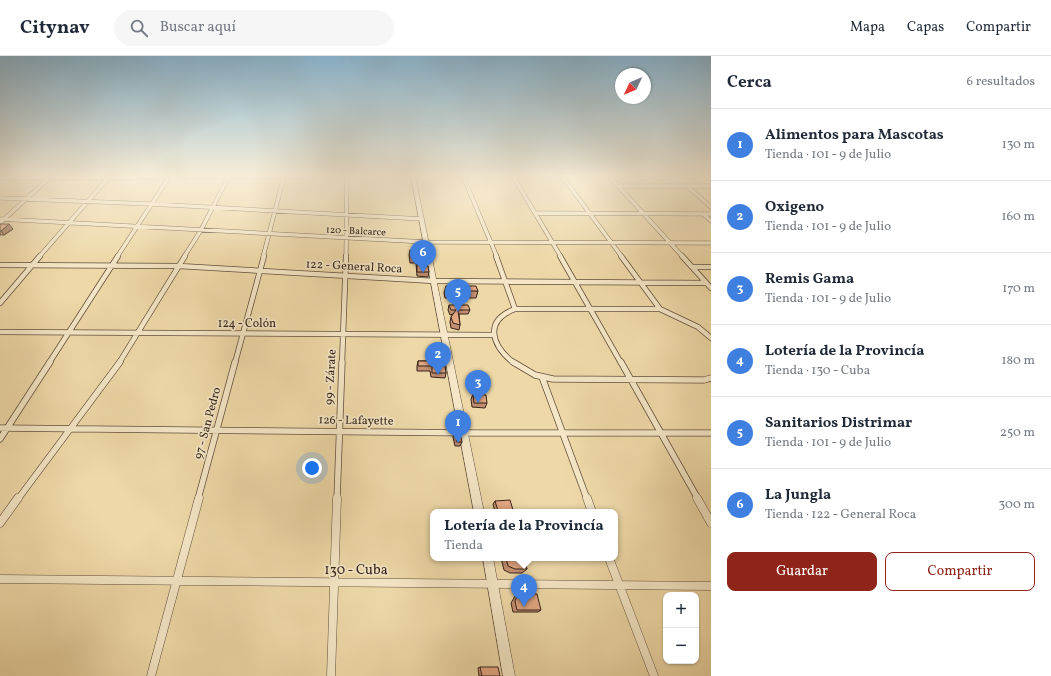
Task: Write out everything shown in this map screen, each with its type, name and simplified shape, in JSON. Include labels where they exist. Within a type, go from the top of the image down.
[{"type":"street","points":[[0,223],[2,219],[19,205]]},
{"type":"street","points":[[0,303],[85,205]]},
{"type":"street","points":[[0,439],[150,205]]},
{"type":"street","points":[[171,205],[422,219]]},
{"type":"street","name":"97 - San Pedro","points":[[151,676],[277,205]]},
{"type":"street","name":"99 - Zárate","points":[[331,676],[336,582],[339,431],[346,276],[347,205]]},
{"type":"street","points":[[419,205],[478,509]]},
{"type":"street","points":[[475,205],[491,242],[515,309]]},
{"type":"street","points":[[532,205],[711,523]]},
{"type":"street","points":[[585,205],[642,282],[660,309]]},
{"type":"street","points":[[635,205],[711,288]]},
{"type":"street","points":[[0,523],[115,368],[202,230],[214,207]]},
{"type":"street","points":[[537,213],[711,214]]},
{"type":"street","points":[[703,214],[711,221]]},
{"type":"street","name":"120 - Balcarce","points":[[2,219],[426,242],[711,243]]},
{"type":"street","name":"122 - General Roca","points":[[0,265],[179,266],[434,281],[706,283]]},
{"type":"street","points":[[692,267],[711,267]]},
{"type":"street","points":[[710,336],[684,319],[660,309],[515,309],[500,318],[494,329],[494,335],[500,347],[511,361],[520,367],[542,377],[630,380],[704,380],[711,378]]},
{"type":"street","name":"124 - Colón","points":[[0,332],[494,335]]},
{"type":"street","points":[[542,377],[591,509]]},
{"type":"street","name":"126 - Lafayette","points":[[0,428],[711,433]]},
{"type":"street","points":[[488,561],[509,676]]},
{"type":"street","points":[[610,561],[654,676]]},
{"type":"street","name":"130 - Cuba","points":[[0,579],[711,586]]},
{"type":"building","points":[[0,224],[9,224],[0,231]]},
{"type":"building","points":[[416,245],[420,245],[421,255],[425,255],[429,272],[417,272],[417,258],[411,258],[410,250],[416,251]]},
{"type":"building","points":[[446,286],[476,286],[478,291],[447,291]]},
{"type":"building","points":[[449,305],[468,305],[470,310],[458,310],[460,325],[453,323],[451,317],[456,310],[451,310]]},
{"type":"building","points":[[418,361],[444,361],[446,373],[432,373],[432,366],[418,366]]},
{"type":"building","points":[[473,394],[486,395],[487,403],[474,403]]},
{"type":"building","points":[[455,433],[460,433],[462,442],[457,442]]},
{"type":"building","points":[[510,500],[513,509],[497,509],[495,501]]},
{"type":"building","points":[[507,561],[525,561],[527,569],[515,569],[508,566]]},
{"type":"building","points":[[518,594],[537,594],[541,610],[517,610],[515,601]]},
{"type":"building","points":[[480,667],[498,667],[500,676],[482,676]]},
{"type":"place","name":"La Jungla","points":[[423,273]]},
{"type":"place","name":"Sanitarios Distrimar","points":[[458,312]]},
{"type":"place","name":"Oxigeno","points":[[438,375]]},
{"type":"place","name":"Remis Gama","points":[[478,403]]},
{"type":"place","name":"Alimentos para Mascotas","points":[[458,443]]},
{"type":"place","name":"Lotería de la Provincía","points":[[524,607]]}]
